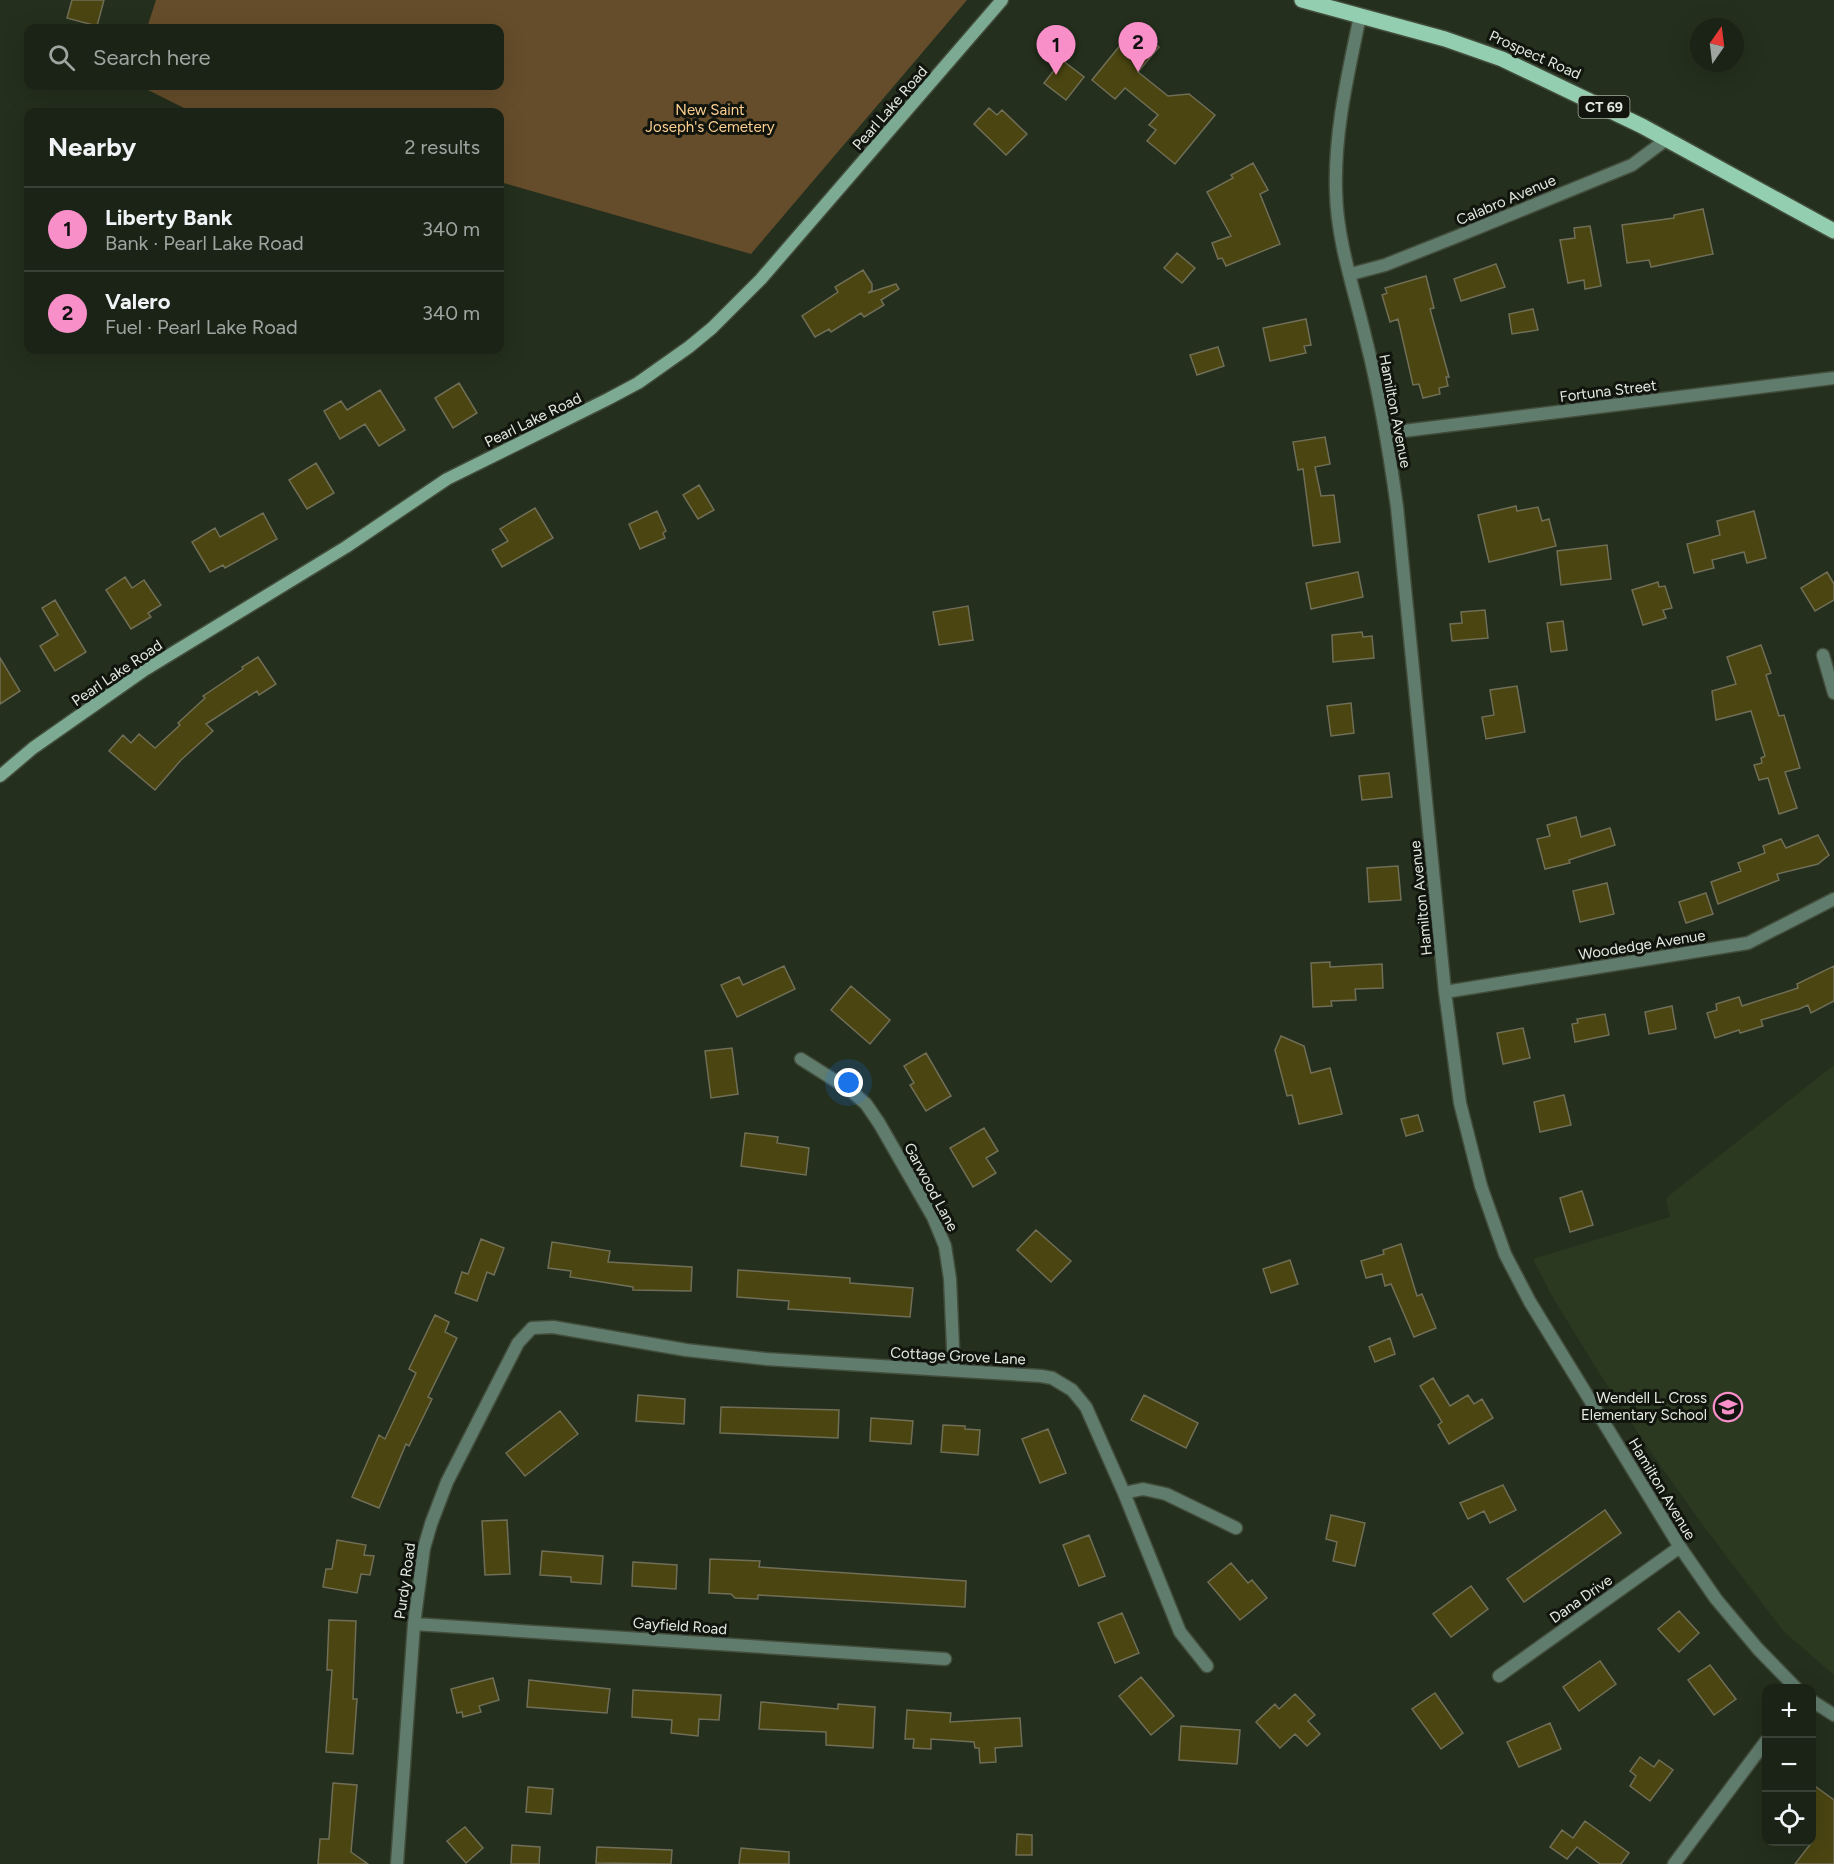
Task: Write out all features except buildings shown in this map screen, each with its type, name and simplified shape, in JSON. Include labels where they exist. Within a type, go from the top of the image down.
[{"type":"main road","name":"Pearl Lake Road","points":[[0,776],[33,748],[143,671],[346,547],[447,479],[638,383],[689,347],[720,321],[761,279],[1002,0]]},
{"type":"main road","name":"Prospect Road","points":[[1302,0],[1445,39],[1502,59],[1579,94],[1667,139],[1834,231]]},
{"type":"street","name":"Hamilton Avenue","points":[[1360,16],[1343,97],[1338,134],[1336,192],[1339,230],[1386,433],[1413,654],[1445,992],[1460,1103],[1481,1186],[1505,1254],[1530,1302],[1680,1547],[1723,1607],[1791,1684]]},
{"type":"street","name":"Calabro Avenue","points":[[1351,274],[1385,265],[1632,165],[1667,139]]},
{"type":"street","name":"Fortuna Street","points":[[1386,433],[1834,378]]},
{"type":"street","points":[[1823,655],[1834,693]]},
{"type":"street","name":"Woodedge Avenue","points":[[1445,992],[1748,943],[1834,899]]},
{"type":"street","name":"Garwood Lane","points":[[801,1059],[850,1090],[866,1104],[933,1217],[945,1246],[950,1279],[954,1371]]},
{"type":"street","name":"Cottage Grove Lane","points":[[532,1328],[553,1327],[686,1350],[766,1359],[1052,1378],[1072,1390],[1086,1407],[1124,1493],[1180,1632],[1207,1666]]},
{"type":"street","name":"Purdy Road","points":[[397,1864],[414,1624],[424,1548],[439,1503],[518,1343],[532,1328]]},
{"type":"street","points":[[1124,1493],[1143,1489],[1166,1494],[1236,1528]]},
{"type":"street","name":"Dana Drive","points":[[1499,1676],[1680,1547]]},
{"type":"street","name":"Gayfield Road","points":[[414,1624],[945,1659]]},
{"type":"street","points":[[1816,1704],[1834,1715]]},
{"type":"street","points":[[1674,1864],[1762,1748]]},
{"type":"shaded area","name":"Wendell L. Cross Elementary School","points":[[1834,1065],[1834,1675],[1784,1632],[1699,1520],[1646,1445],[1596,1368],[1552,1296],[1533,1259],[1670,1217],[1666,1198]]},
{"type":"green space","name":"New Saint Joseph's Cemetery","points":[[156,0],[967,0],[751,254],[504,183],[504,108],[184,108],[148,90],[504,90],[504,24],[148,24]]},
{"type":"place","name":"Valero","points":[[1138,72]]},
{"type":"place","name":"Liberty Bank","points":[[1056,75]]},
{"type":"place","name":"Wendell L. Cross Elementary School","points":[[1728,1407]]}]
